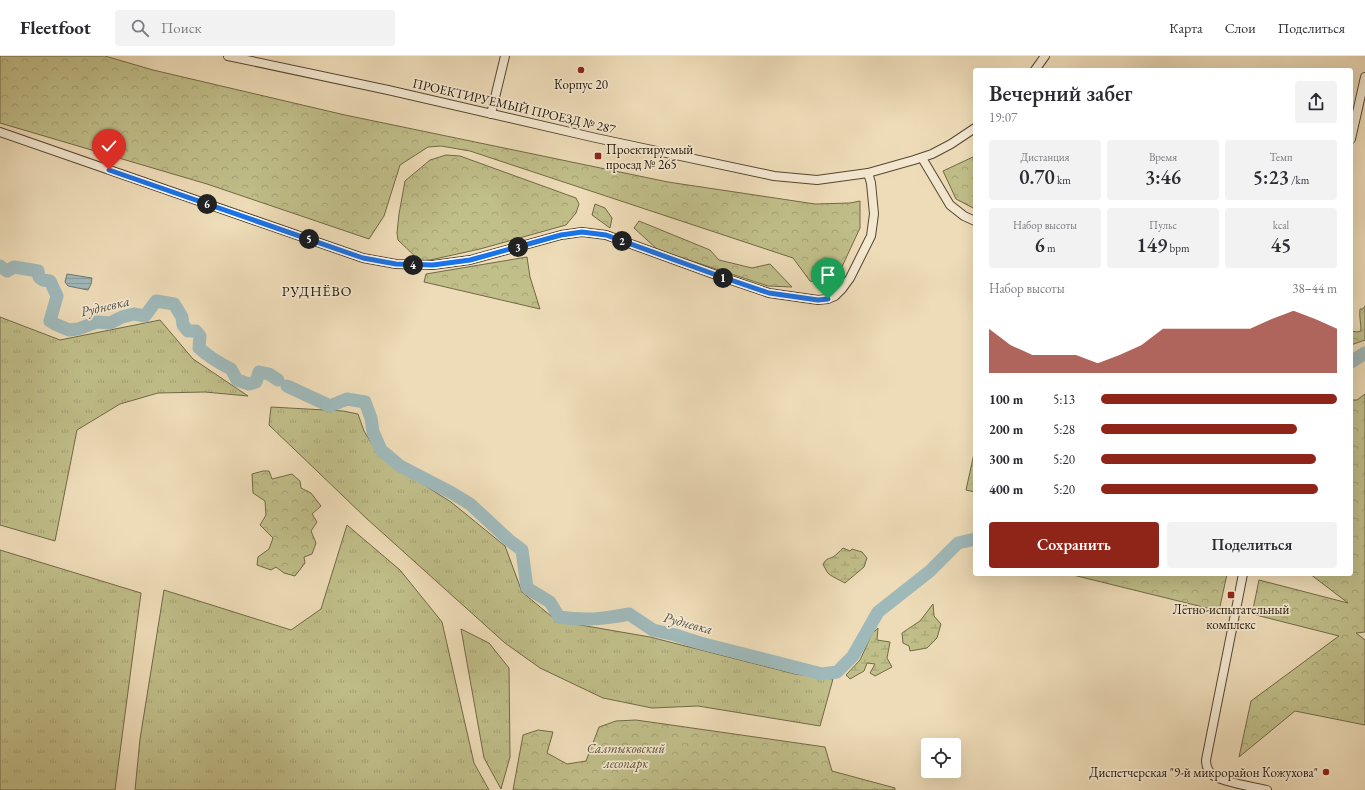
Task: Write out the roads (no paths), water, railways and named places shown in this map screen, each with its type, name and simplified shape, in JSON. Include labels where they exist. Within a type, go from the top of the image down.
[{"type":"street","name":"ПРОЕКТИРУЕМЫЙ ПРОЕЗД № 287","points":[[228,56],[255,59],[596,138],[774,176],[817,180],[868,174],[922,158],[951,144],[973,129]]},
{"type":"street","points":[[491,114],[505,56]]},
{"type":"street","points":[[1036,68],[1045,56]]},
{"type":"street","points":[[1353,130],[1365,77]]},
{"type":"street","points":[[0,132],[363,258],[396,264],[433,265],[470,260],[548,238],[582,232],[606,235],[769,293],[818,300],[828,299],[842,289],[850,278],[871,236],[874,214],[871,183],[868,174]]},
{"type":"street","points":[[922,158],[950,205],[964,216],[973,220]]},
{"type":"street","points":[[1243,576],[1206,760],[1206,768],[1213,776],[1266,790]]},
{"type":"water","points":[[67,274],[92,278],[88,290],[68,286],[65,282]]},
{"type":"waterway","name":"Рудневка","points":[[0,266],[7,271],[14,267],[38,271],[39,277],[43,280],[50,281],[57,296],[50,321],[69,330],[78,329],[97,322],[110,323],[122,317],[134,314],[145,316],[156,301],[174,304],[182,317],[183,325],[188,331],[196,331],[200,336],[199,348],[214,360],[231,369],[237,380],[249,384],[256,382],[259,372],[269,374],[278,380]]},
{"type":"waterway","name":"Рудневка","points":[[1353,361],[1365,353]]},
{"type":"waterway","name":"Рудневка","points":[[287,386],[330,406],[347,399],[365,402],[371,418],[373,432],[381,450],[400,466],[470,504],[510,541],[522,550],[527,588],[550,602],[559,617],[594,619],[629,614],[653,630],[822,674],[837,672],[853,656],[878,612],[930,571],[958,543],[973,539]]},
{"type":"place","name":"Корпус 20","points":[[581,70]]},
{"type":"place","name":"Проектируемый проезд № 265","points":[[598,156]]},
{"type":"place","name":"Лётно-испытательный комплекс","points":[[1231,595]]},
{"type":"place","name":"Диспетчерская \"9-й микрорайон Кожухова\"","points":[[1326,772]]},
{"type":"district","name":"РУДНЁВО","points":[[317,291]]},
{"type":"park label","name":"Салтыковский лесопарк","points":[[626,756]]}]
